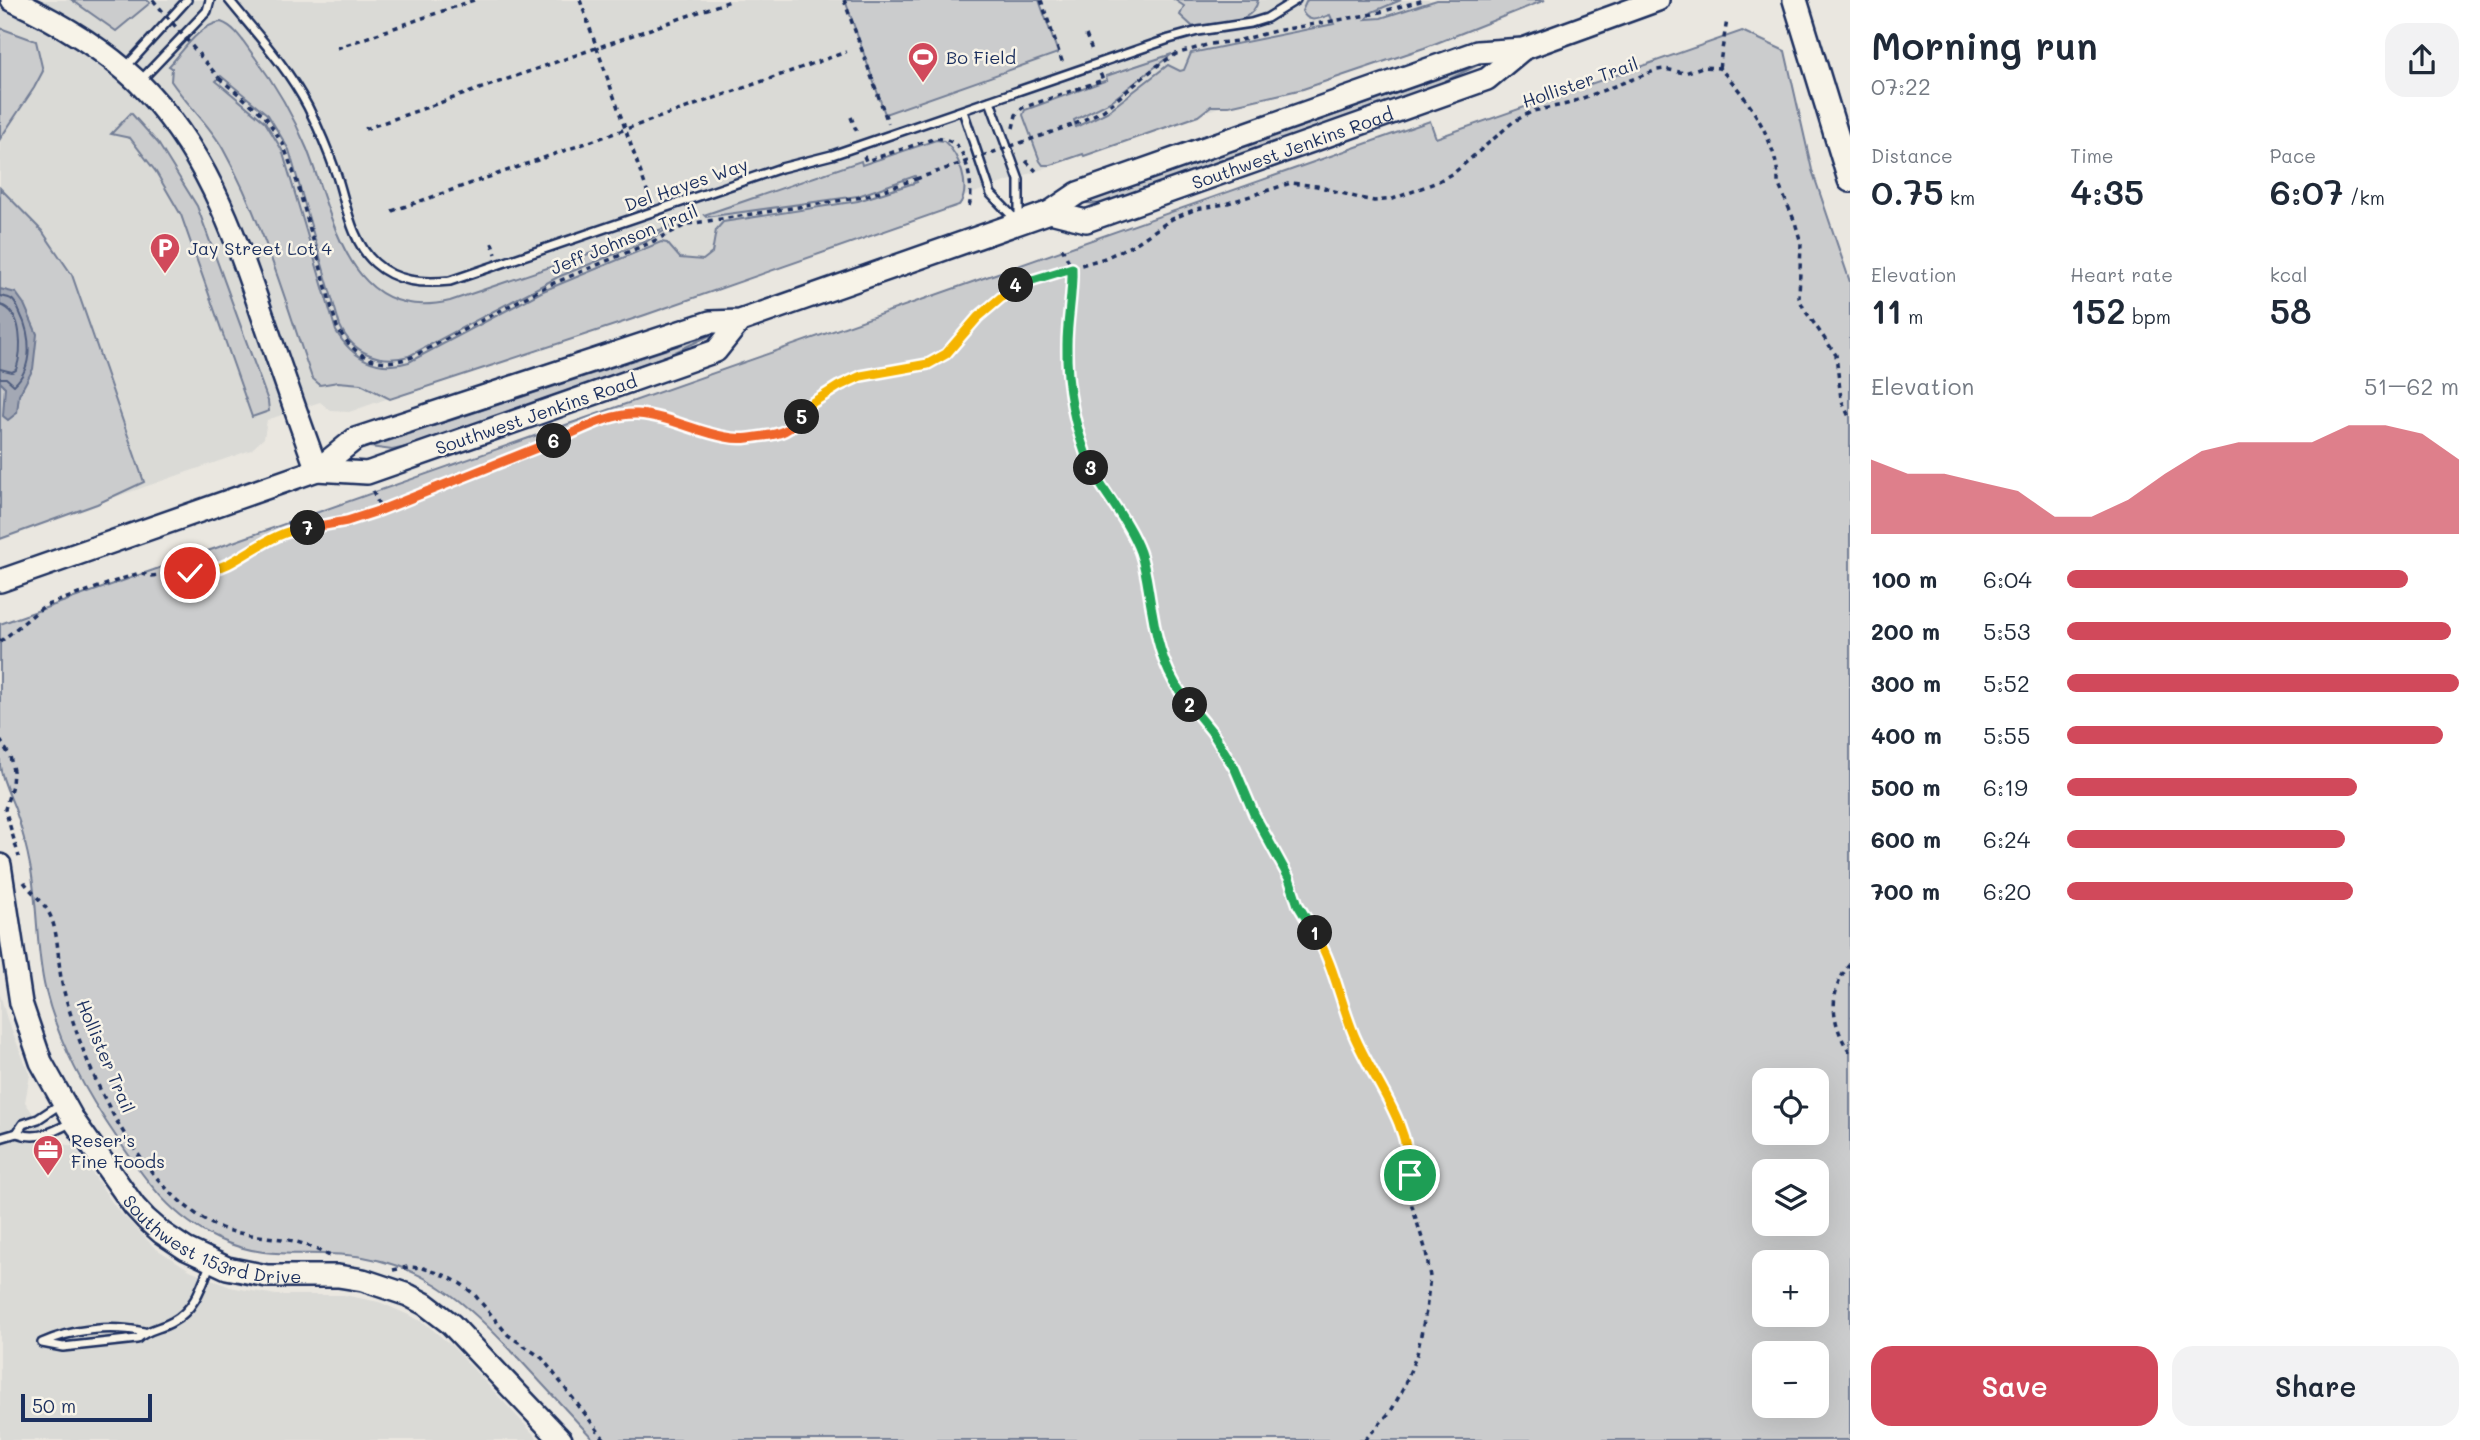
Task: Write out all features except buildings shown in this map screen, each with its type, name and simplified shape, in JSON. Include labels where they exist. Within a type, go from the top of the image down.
[{"type":"main road","points":[[12,0],[82,37],[131,76],[185,139],[222,204],[317,470]]},
{"type":"main road","name":"Southwest Jenkins Road","points":[[0,581],[317,470],[355,439],[710,322],[740,321],[1050,212],[1078,193],[1476,52],[1523,49],[1658,0]]},
{"type":"main road","points":[[1795,0],[1850,180]]},
{"type":"main road","name":"Southwest Jenkins Road","points":[[1050,212],[1086,221],[1487,79],[1523,49]]},
{"type":"main road","name":"Southwest Jenkins Road","points":[[317,470],[367,473],[600,392],[716,351],[740,321]]},
{"type":"main road","name":"Southwest 153rd Drive","points":[[10,865],[21,1003],[41,1062],[74,1121],[146,1219],[178,1244],[211,1262],[241,1272],[267,1276],[351,1278],[408,1295],[439,1314],[465,1338],[561,1440]]},
{"type":"lane","points":[[131,76],[187,0]]},
{"type":"lane","points":[[131,76],[207,11],[211,0]]},
{"type":"lane","name":"Del Hayes Way","points":[[229,0],[288,71],[320,133],[360,242],[373,262],[386,272],[416,282],[450,281],[781,168],[832,155],[1198,31],[1267,18],[1296,0]]},
{"type":"lane","points":[[990,101],[1019,180],[1019,223]]},
{"type":"lane","points":[[963,111],[992,194],[1019,223]]},
{"type":"lane","points":[[17,1133],[23,1124],[38,1119],[63,1102]]},
{"type":"lane","points":[[0,1138],[17,1133],[29,1138],[74,1121]]},
{"type":"lane","points":[[144,1332],[123,1328],[59,1334],[42,1343],[63,1347],[137,1339],[144,1332],[173,1322],[194,1302],[211,1262]]},
{"type":"path","name":"Jeff Johnson Trail","points":[[153,0],[219,78],[253,106],[274,128],[290,159],[337,327],[359,353],[376,361],[389,363],[412,357],[547,286],[688,224],[863,197],[1074,124],[1104,110],[1157,66],[1176,54],[1210,44],[1373,14],[1424,0]]},
{"type":"path","points":[[337,48],[474,0]]},
{"type":"path","points":[[580,0],[654,211]]},
{"type":"path","points":[[365,129],[733,0]]},
{"type":"path","points":[[844,0],[887,121]]},
{"type":"path","points":[[1041,0],[1062,61]]},
{"type":"path","points":[[1727,20],[1719,68],[1735,83],[1749,103],[1770,148],[1778,183],[1796,222],[1801,243],[1800,298],[1836,355],[1841,399],[1850,419]]},
{"type":"path","points":[[1014,132],[1016,115],[1022,108],[1102,80],[1086,35]]},
{"type":"path","points":[[392,211],[846,52]]},
{"type":"path","name":"Hollister Trail","points":[[0,642],[44,606],[139,573],[166,576],[217,568],[277,535],[291,530],[347,521],[381,510],[608,419],[634,414],[658,417],[725,437],[751,438],[781,433],[801,418],[807,406],[839,386],[861,376],[928,364],[946,354],[978,317],[1017,284],[1105,258],[1135,244],[1172,219],[1196,209],[1225,204],[1291,183],[1317,186],[1366,200],[1393,199],[1437,183],[1455,172],[1513,122],[1533,111],[1567,104],[1657,70],[1685,73],[1702,67],[1719,68]]},
{"type":"path","points":[[866,161],[936,138],[946,139],[960,151],[968,174],[972,196],[968,206]]},
{"type":"path","points":[[1017,139],[1026,161],[1036,171]]},
{"type":"path","points":[[1062,248],[1072,268],[1073,294],[1067,366],[1077,427],[1091,467],[1132,532],[1140,551],[1147,572],[1163,662],[1176,688],[1212,732],[1235,769],[1254,814],[1289,878],[1298,905],[1324,948],[1354,1036],[1387,1093],[1406,1143],[1412,1206],[1426,1251],[1430,1277],[1426,1311],[1417,1353],[1403,1389],[1391,1411],[1365,1440]]},
{"type":"path","points":[[373,491],[381,510]]},
{"type":"path","points":[[288,521],[291,530]]},
{"type":"path","points":[[0,740],[10,756],[13,771],[5,809],[10,865]]},
{"type":"path","name":"Hollister Trail","points":[[22,874],[24,883],[50,913],[55,929],[63,988],[82,1044],[102,1092],[140,1157],[174,1195],[219,1228],[296,1241],[339,1261]]},
{"type":"path","points":[[1850,964],[1841,976],[1833,1000],[1837,1029],[1850,1053]]},
{"type":"path","points":[[391,1270],[398,1267],[423,1268],[447,1276],[474,1294],[508,1335],[542,1357],[605,1440]]},
{"type":"shaded area","points":[[0,0],[1525,0],[349,412],[331,411],[320,402],[267,420],[264,438],[251,450],[0,537]]},
{"type":"shaded area","points":[[72,0],[147,0],[150,3],[116,31]]},
{"type":"shaded area","name":"Bo Field","points":[[845,0],[1039,0],[1058,53],[885,114]]},
{"type":"shaded area","points":[[1175,0],[1258,0],[1256,7],[1246,17],[1208,31],[1192,26],[1180,15],[1184,6]]},
{"type":"shaded area","points":[[1307,0],[1401,0],[1372,12],[1366,19],[1381,18],[1437,0],[1545,0],[1424,48],[1303,89],[1229,106],[1211,106],[1198,116],[1084,156],[1083,154],[1051,165],[1043,165],[1040,161],[1023,115],[1025,110],[1107,80],[1106,76],[1172,54],[1110,102],[1074,120],[1076,127],[1107,112],[1168,65],[1180,71],[1184,70],[1191,53],[1334,24],[1330,15],[1308,18],[1302,11]]},
{"type":"shaded area","points":[[221,22],[243,41],[290,112],[350,260],[367,281],[388,297],[416,304],[450,301],[674,225],[647,241],[558,277],[409,356],[388,359],[378,357],[352,344],[340,326],[289,150],[268,115],[221,76],[216,81],[265,122],[282,150],[336,331],[350,349],[376,364],[397,365],[409,362],[543,291],[661,242],[667,243],[680,258],[703,260],[712,253],[716,230],[723,222],[858,201],[917,182],[915,176],[858,196],[706,217],[704,215],[861,161],[862,165],[936,140],[944,141],[954,154],[962,172],[963,198],[959,205],[645,315],[390,399],[361,384],[338,382],[320,385],[312,378],[272,262],[237,176],[217,140],[171,81],[172,68],[169,66],[199,33]]},
{"type":"shaded area","points":[[0,28],[36,41],[43,71],[0,139]]},
{"type":"shaded area","points":[[1742,31],[1785,51],[1812,170],[1850,282],[1850,1440],[594,1440],[486,1325],[432,1282],[411,1271],[363,1257],[273,1253],[237,1246],[218,1239],[187,1220],[150,1184],[85,1087],[66,1049],[45,988],[29,862],[20,824],[0,766],[0,624],[1430,121],[1436,138]]},
{"type":"shaded area","points":[[1480,64],[1435,86],[1101,204],[1084,203]]},
{"type":"shaded area","points":[[131,113],[158,143],[197,206],[268,401],[269,411],[252,417],[181,215],[156,172],[130,138],[111,134]]},
{"type":"shaded area","points":[[0,188],[42,231],[72,275],[144,482],[97,504],[0,539]]},
{"type":"shaded area","points":[[713,334],[669,355],[411,446],[392,450],[370,447]]},
{"type":"shaded area","points":[[0,994],[7,1019],[30,1075],[25,1102],[52,1142],[74,1146],[116,1208],[155,1248],[190,1270],[230,1287],[276,1295],[344,1295],[379,1302],[411,1316],[426,1324],[452,1346],[539,1440],[0,1440]]},
{"type":"water","points":[[0,289],[16,293],[24,304],[37,334],[33,369],[19,395],[17,413],[8,420],[3,416],[5,387],[0,382]]},
{"type":"place","name":"Bo Field","points":[[923,84]]},
{"type":"place","name":"Jay Street Lot 4","points":[[165,275]]},
{"type":"place","name":"Reser's Fine Foods","points":[[48,1177]]},
{"type":"route","points":[[190,573],[226,565],[263,542],[291,530],[316,528],[381,510],[608,419],[634,414],[658,417],[738,439],[781,433],[801,418],[807,406],[839,386],[861,376],[928,364],[946,354],[978,317],[1017,284],[1072,268],[1073,294],[1067,366],[1077,427],[1091,467],[1132,532],[1140,551],[1147,572],[1163,662],[1176,688],[1212,732],[1235,769],[1254,814],[1289,878],[1298,905],[1324,948],[1354,1036],[1387,1093],[1398,1118],[1406,1143],[1410,1175]]}]
